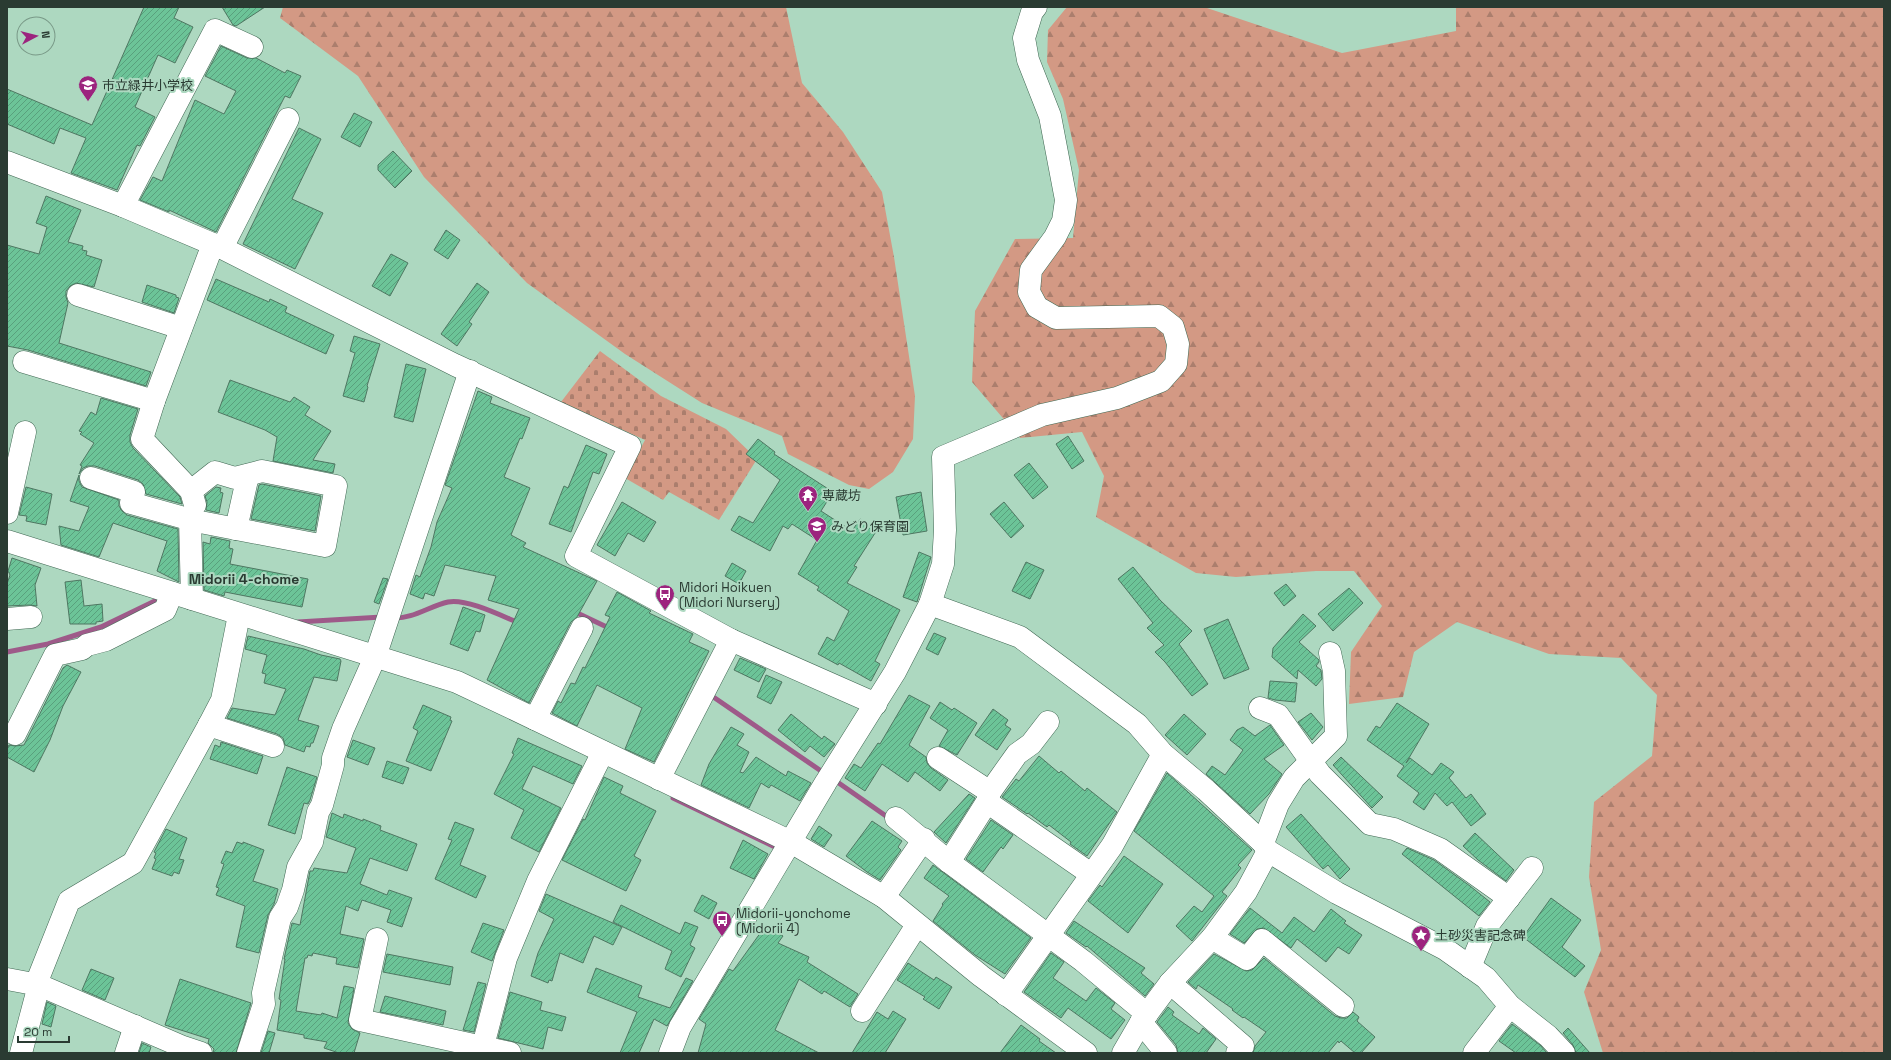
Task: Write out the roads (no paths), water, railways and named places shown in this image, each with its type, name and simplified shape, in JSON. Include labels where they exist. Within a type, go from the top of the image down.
[{"type":"street","points":[[670,1053],[680,1027],[826,782],[876,704],[910,647],[930,604],[943,564],[945,530],[943,457],[1042,415],[1117,398],[1161,380],[1176,364],[1178,344],[1173,327],[1159,316],[1056,318],[1037,307],[1029,292],[1031,270],[1055,237],[1063,221],[1066,200],[1050,116],[1028,60],[1024,38],[1032,12],[1036,7]]},
{"type":"street","points":[[123,206],[215,30],[252,47]]},
{"type":"street","points":[[15,734],[55,655],[82,649],[86,645],[106,640],[165,610],[182,596],[195,502],[190,491],[142,439],[154,401],[181,328],[217,246],[288,119]]},
{"type":"street","points":[[7,162],[123,206],[217,246],[470,371],[630,446],[576,556],[731,640],[876,704]]},
{"type":"street","points":[[78,295],[181,328]]},
{"type":"street","points":[[24,362],[154,401]]},
{"type":"street","points":[[248,1053],[264,1004],[263,993],[280,918],[293,890],[298,867],[312,842],[318,812],[322,805],[333,765],[333,758],[340,736],[375,657],[470,371]]},
{"type":"street","points":[[7,513],[25,432]]},
{"type":"street","points":[[91,478],[134,492],[131,503],[192,520],[325,546],[336,486],[262,471],[235,478],[215,472],[190,491]]},
{"type":"street","points":[[236,529],[248,475]]},
{"type":"street","points":[[7,541],[458,682],[791,842],[884,897],[1006,995],[1086,1053]]},
{"type":"street","points":[[930,604],[1020,637],[1137,724],[1163,754],[1206,790],[1266,847],[1344,896],[1445,949],[1486,978],[1510,1006],[1548,1036],[1564,1053]]},
{"type":"street","points":[[21,1053],[38,985],[69,901],[132,862],[209,726],[222,700],[239,614]]},
{"type":"street","points":[[7,619],[31,617]]},
{"type":"street","points":[[535,719],[582,628]]},
{"type":"street","points":[[659,779],[731,640]]},
{"type":"street","points":[[1123,1053],[1144,1018],[1170,983],[1212,938],[1246,892],[1266,847],[1278,804],[1294,778],[1310,760],[1336,736],[1334,671],[1330,653]]},
{"type":"street","points":[[1260,708],[1278,715],[1320,774],[1370,824],[1394,829],[1440,849],[1509,898]]},
{"type":"street","points":[[949,862],[988,797],[1017,754],[1031,744],[1048,722]]},
{"type":"street","points":[[209,726],[273,746]]},
{"type":"street","points":[[483,1050],[506,958],[538,881],[603,752]]},
{"type":"street","points":[[1006,995],[1116,841],[1163,754]]},
{"type":"street","points":[[938,758],[1091,874]]},
{"type":"street","points":[[896,818],[924,839],[949,862],[1083,961],[1144,1018],[1166,1053]]},
{"type":"street","points":[[884,897],[924,839]]},
{"type":"street","points":[[1470,967],[1487,926],[1532,868]]},
{"type":"street","points":[[862,1012],[917,925]]},
{"type":"street","points":[[1212,938],[1247,959],[1262,940],[1343,1006]]},
{"type":"street","points":[[376,939],[360,1020],[483,1050],[510,1053]]},
{"type":"street","points":[[7,979],[38,985],[201,1053]]},
{"type":"street","points":[[1170,983],[1243,1046],[1237,1053]]},
{"type":"street","points":[[1474,1053],[1510,1006]]},
{"type":"street","points":[[126,1053],[135,1026]]},
{"type":"waterway","points":[[7,652],[48,644],[101,627],[159,599]]},
{"type":"waterway","points":[[394,618],[401,618],[441,604],[456,601],[484,608],[519,623]]},
{"type":"waterway","points":[[573,611],[611,629]]},
{"type":"waterway","points":[[298,622],[382,617]]},
{"type":"waterway","points":[[709,694],[824,773]]},
{"type":"waterway","points":[[833,779],[886,816]]},
{"type":"waterway","points":[[673,798],[779,849]]},
{"type":"place","name":"市立緑井小学校","points":[[88,102]]},
{"type":"place","name":"専蔵坊","points":[[808,512]]},
{"type":"place","name":"みどり保育園","points":[[817,543]]},
{"type":"place","name":"Midori Hoikuen (Midori Nursery)","points":[[665,611]]},
{"type":"place","name":"Midorii-yonchome (Midorii 4)","points":[[722,937]]},
{"type":"place","name":"土砂災害記念碑","points":[[1421,952]]},
{"type":"district","name":"Midorii 4-chome","points":[[244,579]]}]
